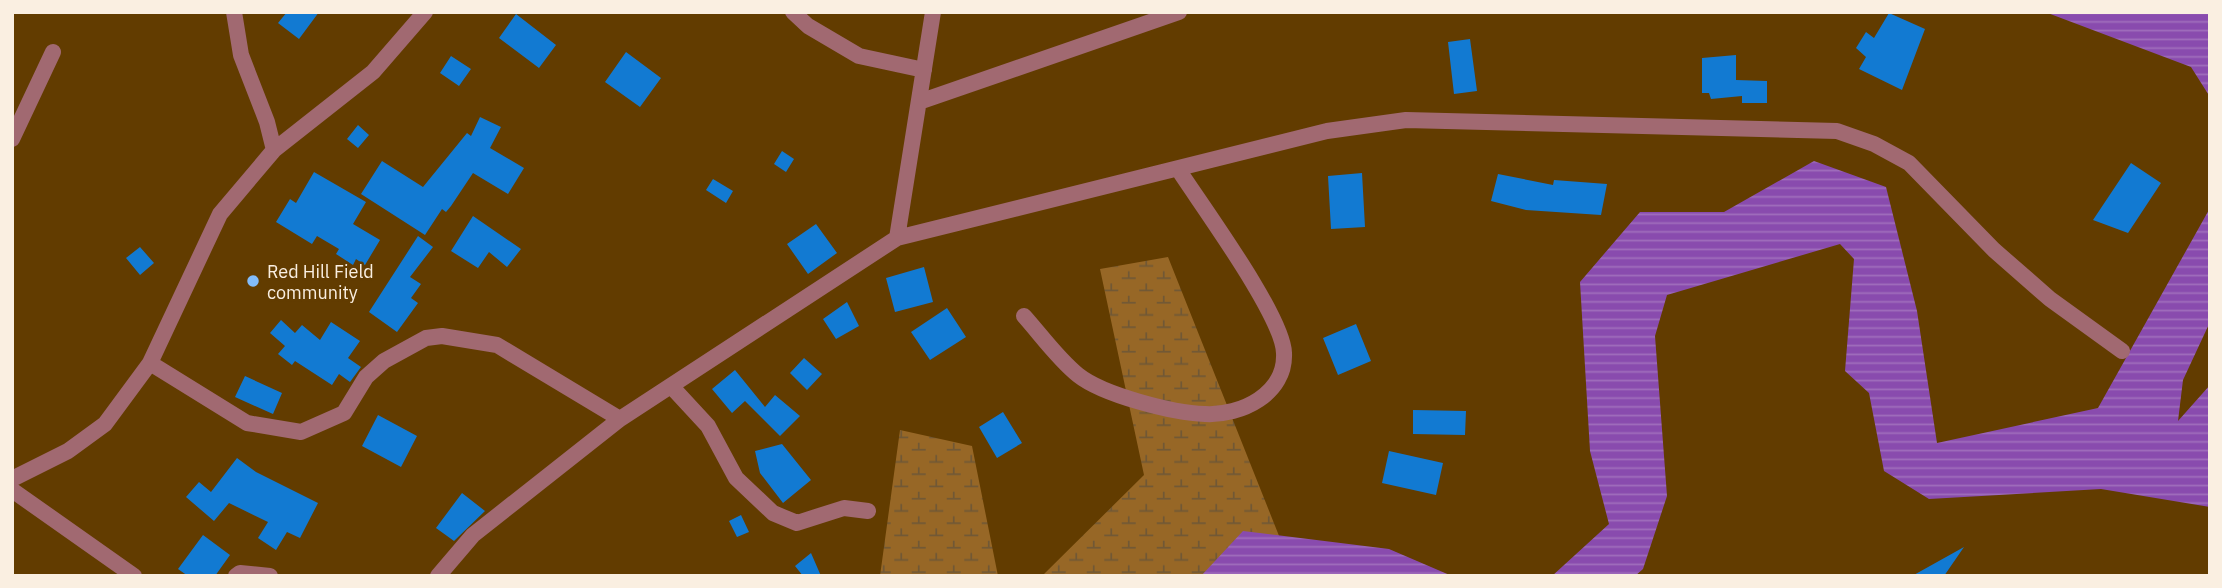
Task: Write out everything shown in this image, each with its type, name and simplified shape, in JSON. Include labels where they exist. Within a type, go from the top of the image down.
[{"type":"street","points":[[234,12],[241,55],[267,122],[274,150]]},
{"type":"street","points":[[12,479],[68,451],[105,424],[149,363],[220,214],[274,150],[373,72],[425,12]]},
{"type":"street","points":[[793,12],[808,26],[859,56],[924,70]]},
{"type":"street","points":[[897,238],[933,12]]},
{"type":"street","points":[[919,102],[1179,12]]},
{"type":"street","points":[[12,139],[53,52]]},
{"type":"street","points":[[438,576],[473,535],[620,419],[897,238],[1327,131],[1406,120],[1837,131],[1874,144],[1909,163],[1994,250],[2070,314],[2122,351]]},
{"type":"street","points":[[1024,316],[1078,375],[1099,388],[1161,406],[1207,414],[1250,405],[1270,392],[1282,374],[1285,352],[1267,306],[1178,169]]},
{"type":"street","points":[[149,363],[247,423],[301,432],[344,413],[366,377],[384,360],[426,338],[442,336],[497,345],[620,419]]},
{"type":"street","points":[[671,386],[708,426],[736,478],[773,513],[797,523],[844,509],[868,512]]},
{"type":"street","points":[[12,490],[134,576]]},
{"type":"street","points":[[236,576],[240,573],[270,576]]},
{"type":"green space","points":[[1168,257],[1295,576],[1042,576],[1144,475],[1100,269]]},
{"type":"green space","points":[[900,430],[972,446],[998,576],[880,576]]},
{"type":"shaded area","points":[[2045,12],[2210,12],[2210,97],[2191,67]]},
{"type":"shaded area","points":[[1814,161],[1886,187],[1917,311],[1937,443],[2098,408],[2210,208],[2210,322],[2183,380],[2178,421],[2210,385],[2210,507],[2101,489],[1929,499],[1884,471],[1869,393],[1845,371],[1854,259],[1840,244],[1667,295],[1655,336],[1667,496],[1643,569],[1635,576],[1552,576],[1609,524],[1590,451],[1580,282],[1640,212],[1724,212]]},
{"type":"shaded area","points":[[1243,531],[1389,549],[1452,576],[1201,576]]},
{"type":"building","points":[[287,12],[319,12],[299,39],[278,23]]},
{"type":"building","points":[[1889,13],[1925,29],[1902,90],[1859,69],[1866,57],[1856,48],[1866,32],[1874,38]]},
{"type":"building","points":[[516,14],[556,45],[539,68],[499,38]]},
{"type":"building","points":[[1470,39],[1477,91],[1454,94],[1448,42]]},
{"type":"building","points":[[626,52],[661,78],[640,107],[605,82]]},
{"type":"building","points":[[1736,55],[1736,80],[1767,81],[1767,103],[1742,103],[1742,96],[1711,99],[1709,93],[1702,93],[1702,58]]},
{"type":"building","points":[[451,56],[471,69],[459,86],[440,73]]},
{"type":"building","points":[[480,117],[501,127],[490,148],[524,168],[508,194],[473,173],[451,206],[446,212],[442,209],[425,235],[361,194],[382,161],[423,187],[467,133],[471,136]]},
{"type":"building","points":[[358,125],[369,135],[358,148],[347,139]]},
{"type":"building","points":[[782,151],[794,159],[786,172],[774,164]]},
{"type":"building","points":[[2131,163],[2161,183],[2128,233],[2093,220]]},
{"type":"building","points":[[314,172],[366,202],[353,224],[380,240],[365,265],[356,259],[353,265],[336,254],[339,249],[317,236],[312,244],[276,222],[290,199],[296,203]]},
{"type":"building","points":[[1362,173],[1365,227],[1331,229],[1328,176]]},
{"type":"building","points":[[1498,174],[1553,185],[1554,180],[1607,184],[1601,215],[1526,210],[1491,201]]},
{"type":"building","points":[[713,179],[733,191],[726,203],[706,190]]},
{"type":"building","points":[[473,216],[521,249],[507,267],[489,252],[478,268],[451,251]]},
{"type":"building","points":[[816,224],[837,253],[808,274],[787,244]]},
{"type":"building","points":[[418,236],[433,247],[410,277],[421,284],[411,298],[418,303],[397,332],[369,312]]},
{"type":"building","points":[[140,247],[154,263],[140,275],[126,258]]},
{"type":"building","points":[[924,267],[933,302],[895,312],[886,278]]},
{"type":"building","points":[[847,302],[859,326],[836,339],[823,319]]},
{"type":"building","points":[[947,308],[966,337],[930,360],[911,332]]},
{"type":"building","points":[[281,320],[295,333],[302,325],[320,340],[331,322],[360,341],[348,358],[361,367],[350,382],[339,374],[332,385],[295,361],[292,365],[278,354],[285,346],[270,333]]},
{"type":"building","points":[[1356,324],[1371,361],[1338,375],[1323,338]]},
{"type":"building","points":[[804,358],[822,374],[807,390],[790,373]]},
{"type":"building","points":[[735,370],[765,407],[775,395],[800,416],[780,436],[745,401],[732,413],[712,389]]},
{"type":"building","points":[[245,376],[282,393],[273,414],[235,397]]},
{"type":"building","points":[[1413,410],[1466,411],[1465,435],[1413,434]]},
{"type":"building","points":[[1003,412],[1022,443],[997,458],[979,427]]},
{"type":"building","points":[[378,415],[417,436],[401,467],[362,446]]},
{"type":"building","points":[[782,444],[811,480],[783,503],[760,473],[755,451]]},
{"type":"building","points":[[1389,451],[1443,463],[1436,495],[1382,483]]},
{"type":"building","points":[[237,458],[256,472],[318,503],[300,538],[287,532],[276,550],[258,538],[268,522],[229,503],[214,521],[186,497],[199,482],[211,492]]},
{"type":"building","points":[[462,493],[485,511],[454,541],[436,528]]},
{"type":"building","points":[[741,515],[749,532],[737,537],[729,521]]},
{"type":"building","points":[[203,535],[230,555],[215,576],[188,576],[178,569]]},
{"type":"building","points":[[1964,547],[1944,576],[1912,576]]},
{"type":"building","points":[[811,553],[821,576],[803,576],[795,566]]},
{"type":"place","name":"Red Hill Field community","points":[[253,281]]}]
